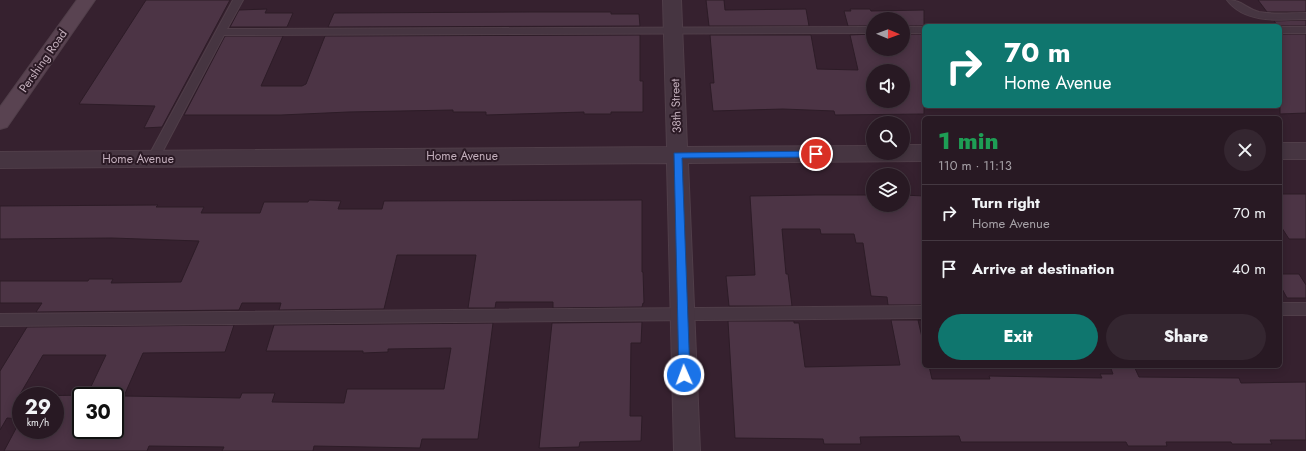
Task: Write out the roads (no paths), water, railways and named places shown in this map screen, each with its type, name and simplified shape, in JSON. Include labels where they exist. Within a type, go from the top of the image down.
[{"type":"main road","name":"Pershing Road","points":[[3,114],[86,0]]},
{"type":"street","name":"38th Street","points":[[672,0],[687,451]]},
{"type":"street","points":[[1282,151],[1306,151]]},
{"type":"street","name":"Home Avenue","points":[[0,160],[922,153]]},
{"type":"lane","points":[[153,159],[238,0]]},
{"type":"lane","points":[[1232,0],[1240,8],[1259,16],[1306,16]]},
{"type":"lane","points":[[221,32],[866,30]]},
{"type":"lane","points":[[910,30],[922,30]]},
{"type":"lane","points":[[1282,30],[1306,30]]},
{"type":"lane","points":[[1282,309],[1306,309]]},
{"type":"lane","points":[[0,320],[922,312]]}]
